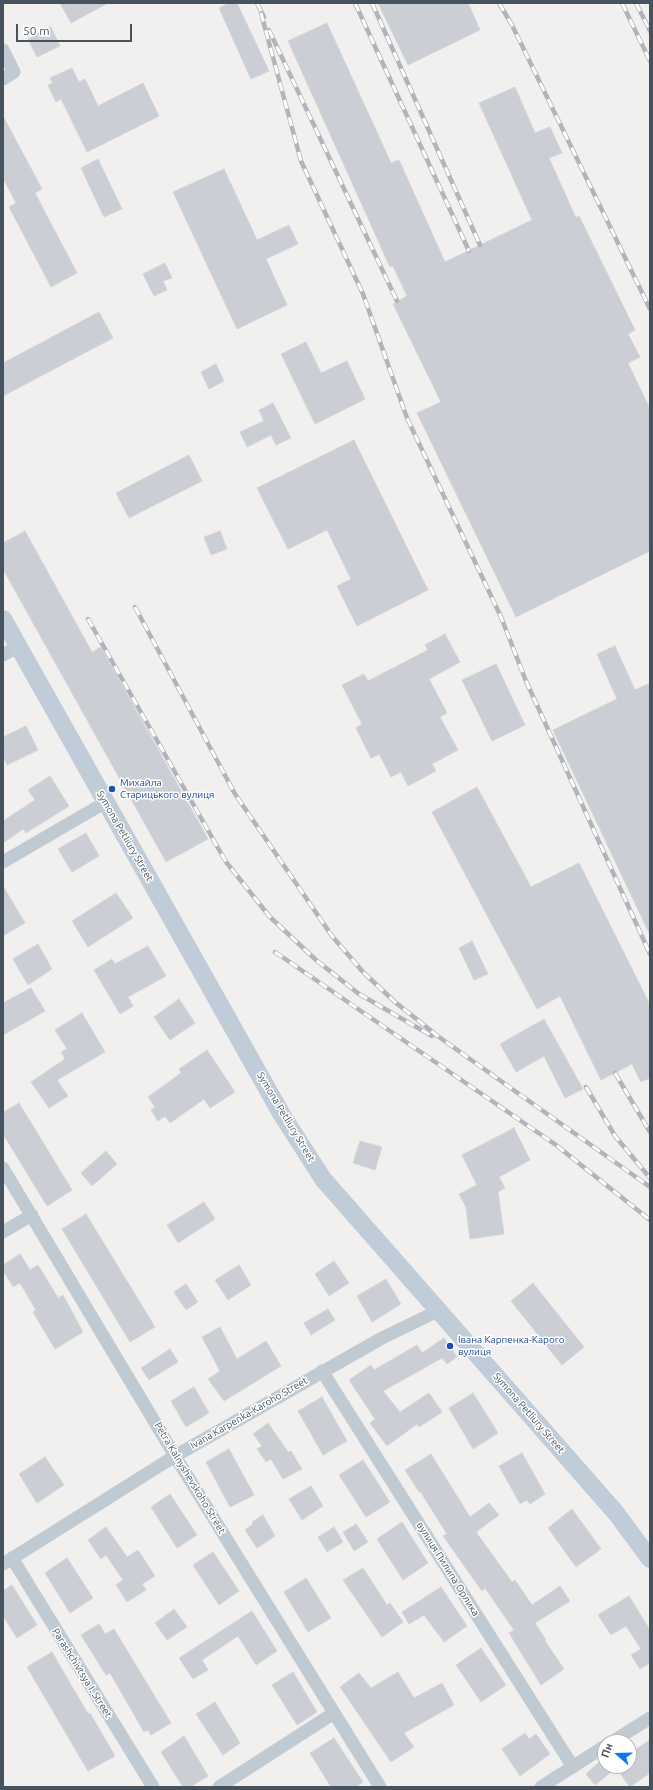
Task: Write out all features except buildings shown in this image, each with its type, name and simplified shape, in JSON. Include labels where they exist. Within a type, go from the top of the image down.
[{"type":"main road","name":"Symona Petliury Street","points":[[3,619],[10,651],[106,802],[282,1115],[323,1178],[616,1513],[650,1559]]},
{"type":"street","points":[[3,50],[9,76]]},
{"type":"street","points":[[3,862],[106,802]]},
{"type":"street","name":"Petra Kalnyshevskoho Street","points":[[3,1168],[175,1456],[380,1787]]},
{"type":"street","points":[[3,1232],[32,1215]]},
{"type":"street","name":"Ivana Karpenka-Karoho Street","points":[[7,1561],[175,1456],[322,1371],[382,1338],[440,1310]]},
{"type":"street","name":"вулиця Пилипа Орлика","points":[[322,1371],[573,1766]]},
{"type":"street","name":"Parashchivtsya I. Street","points":[[7,1561],[153,1787]]},
{"type":"street","points":[[219,1787],[334,1713]]},
{"type":"street","points":[[625,1734],[650,1718]]},
{"type":"street","points":[[541,1787],[597,1751]]},
{"type":"railway","points":[[257,3],[264,17]]},
{"type":"railway","points":[[355,3],[469,251]]},
{"type":"railway","points":[[372,3],[480,245]]},
{"type":"railway","points":[[499,3],[512,25],[650,309]]},
{"type":"railway","points":[[622,3],[650,61]]},
{"type":"railway","points":[[636,3],[650,31]]},
{"type":"railway","points":[[261,13],[301,161],[363,294],[407,418],[501,617],[526,681],[650,954]]},
{"type":"railway","points":[[269,30],[397,301]]},
{"type":"railway","points":[[135,607],[235,794],[332,936],[363,972],[395,1002],[439,1037],[650,1187]]},
{"type":"railway","points":[[88,619],[226,862],[270,917],[316,960],[359,994],[432,1036]]},
{"type":"railway","points":[[275,952],[556,1145],[650,1220]]},
{"type":"railway","points":[[615,1073],[650,1132]]},
{"type":"railway","points":[[586,1087],[615,1136],[650,1178]]},
{"type":"place","name":"Михайла Старицького вулиця","points":[[112,789]]},
{"type":"place","name":"Івана Карпенка-Карого вулиця","points":[[450,1346]]}]
